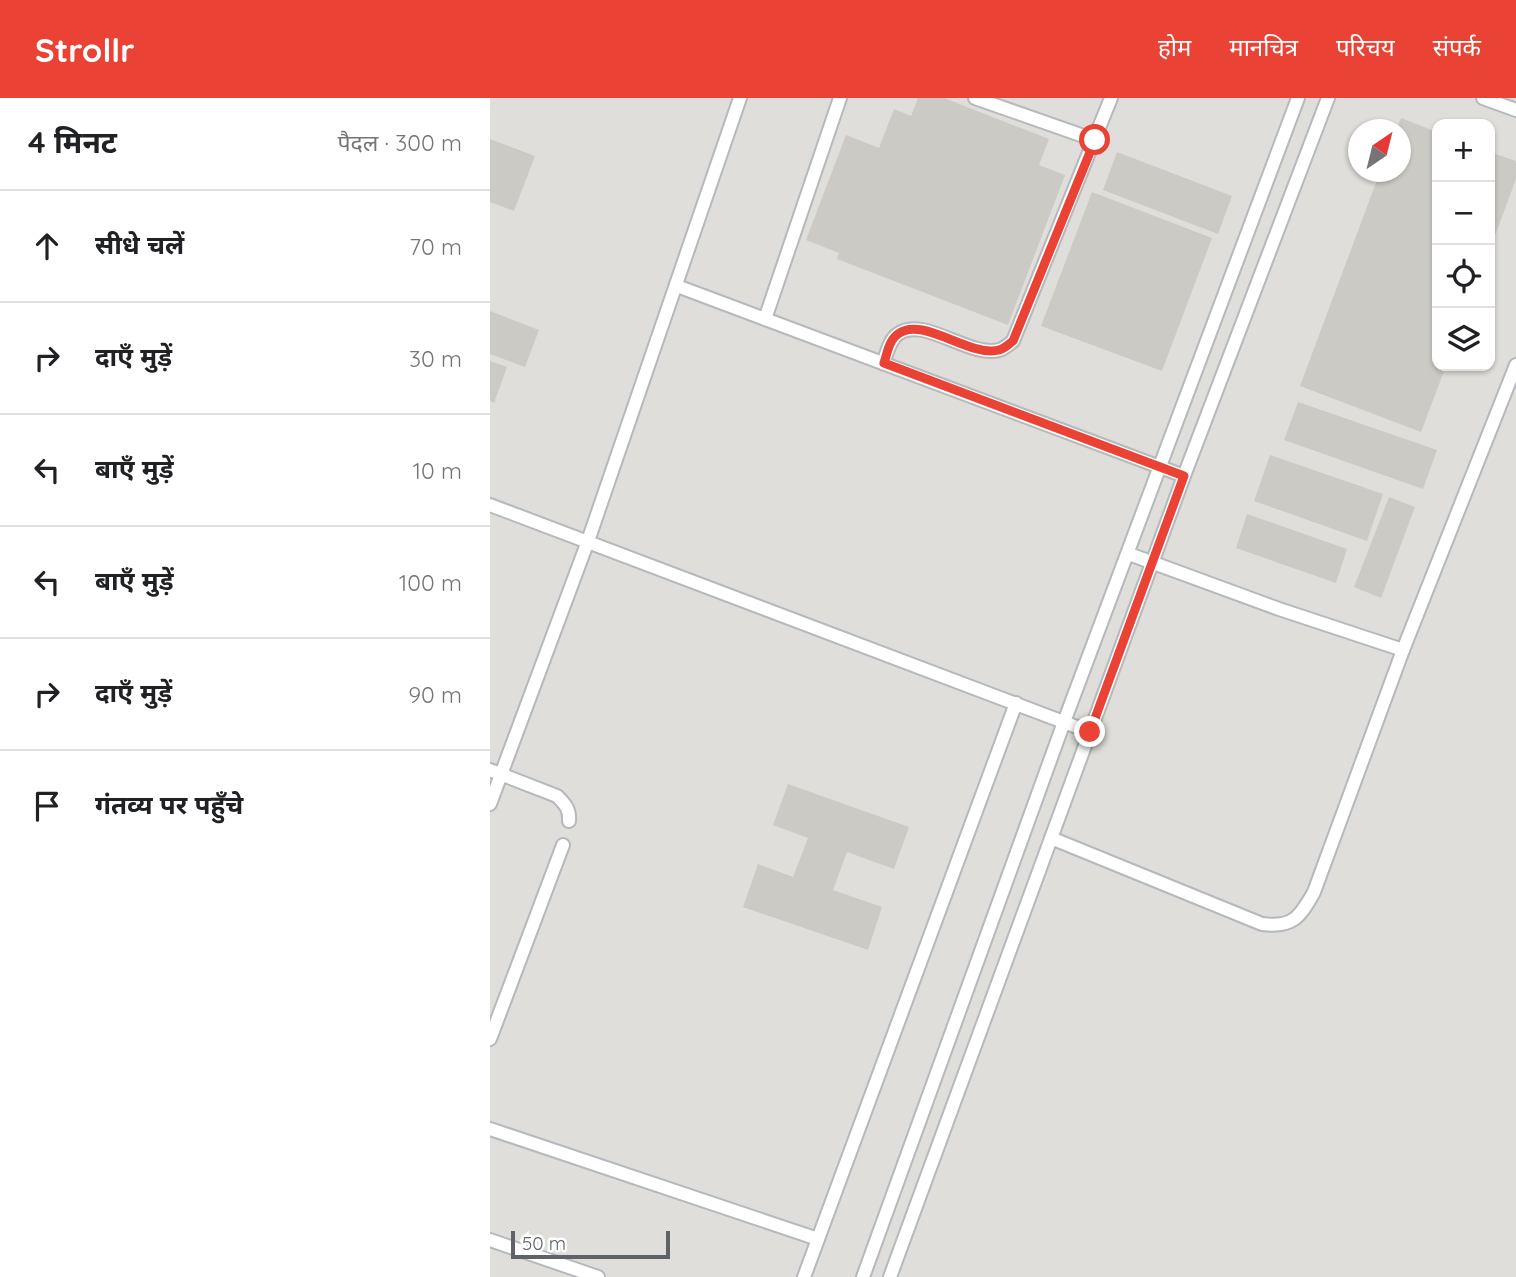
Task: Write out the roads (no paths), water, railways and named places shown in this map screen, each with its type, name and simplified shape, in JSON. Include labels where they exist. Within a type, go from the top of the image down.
[{"type":"lane","points":[[765,319],[840,98]]},
{"type":"lane","points":[[975,98],[1095,140]]},
{"type":"lane","points":[[884,363],[891,341],[898,333],[909,329],[984,351],[999,350],[1013,341],[1111,98]]},
{"type":"lane","points":[[863,1277],[1064,722],[1298,98]]},
{"type":"lane","points":[[890,1277],[1184,476],[1328,98]]},
{"type":"lane","points":[[1483,98],[1516,110]]},
{"type":"lane","points":[[490,804],[496,772],[588,541],[677,286],[738,99]]},
{"type":"lane","points":[[677,286],[1184,476]]},
{"type":"lane","points":[[1051,838],[1262,924],[1279,926],[1293,922],[1304,910],[1314,892],[1402,650],[1516,365]]},
{"type":"lane","points":[[490,505],[1090,732]]},
{"type":"lane","points":[[1129,554],[1279,609],[1402,650]]},
{"type":"lane","points":[[804,1277],[1017,703]]},
{"type":"lane","points":[[496,772],[557,796],[566,804],[569,821]]},
{"type":"lane","points":[[490,1039],[563,845]]},
{"type":"lane","points":[[490,1129],[818,1239]]},
{"type":"lane","points":[[490,1240],[598,1277]]}]
